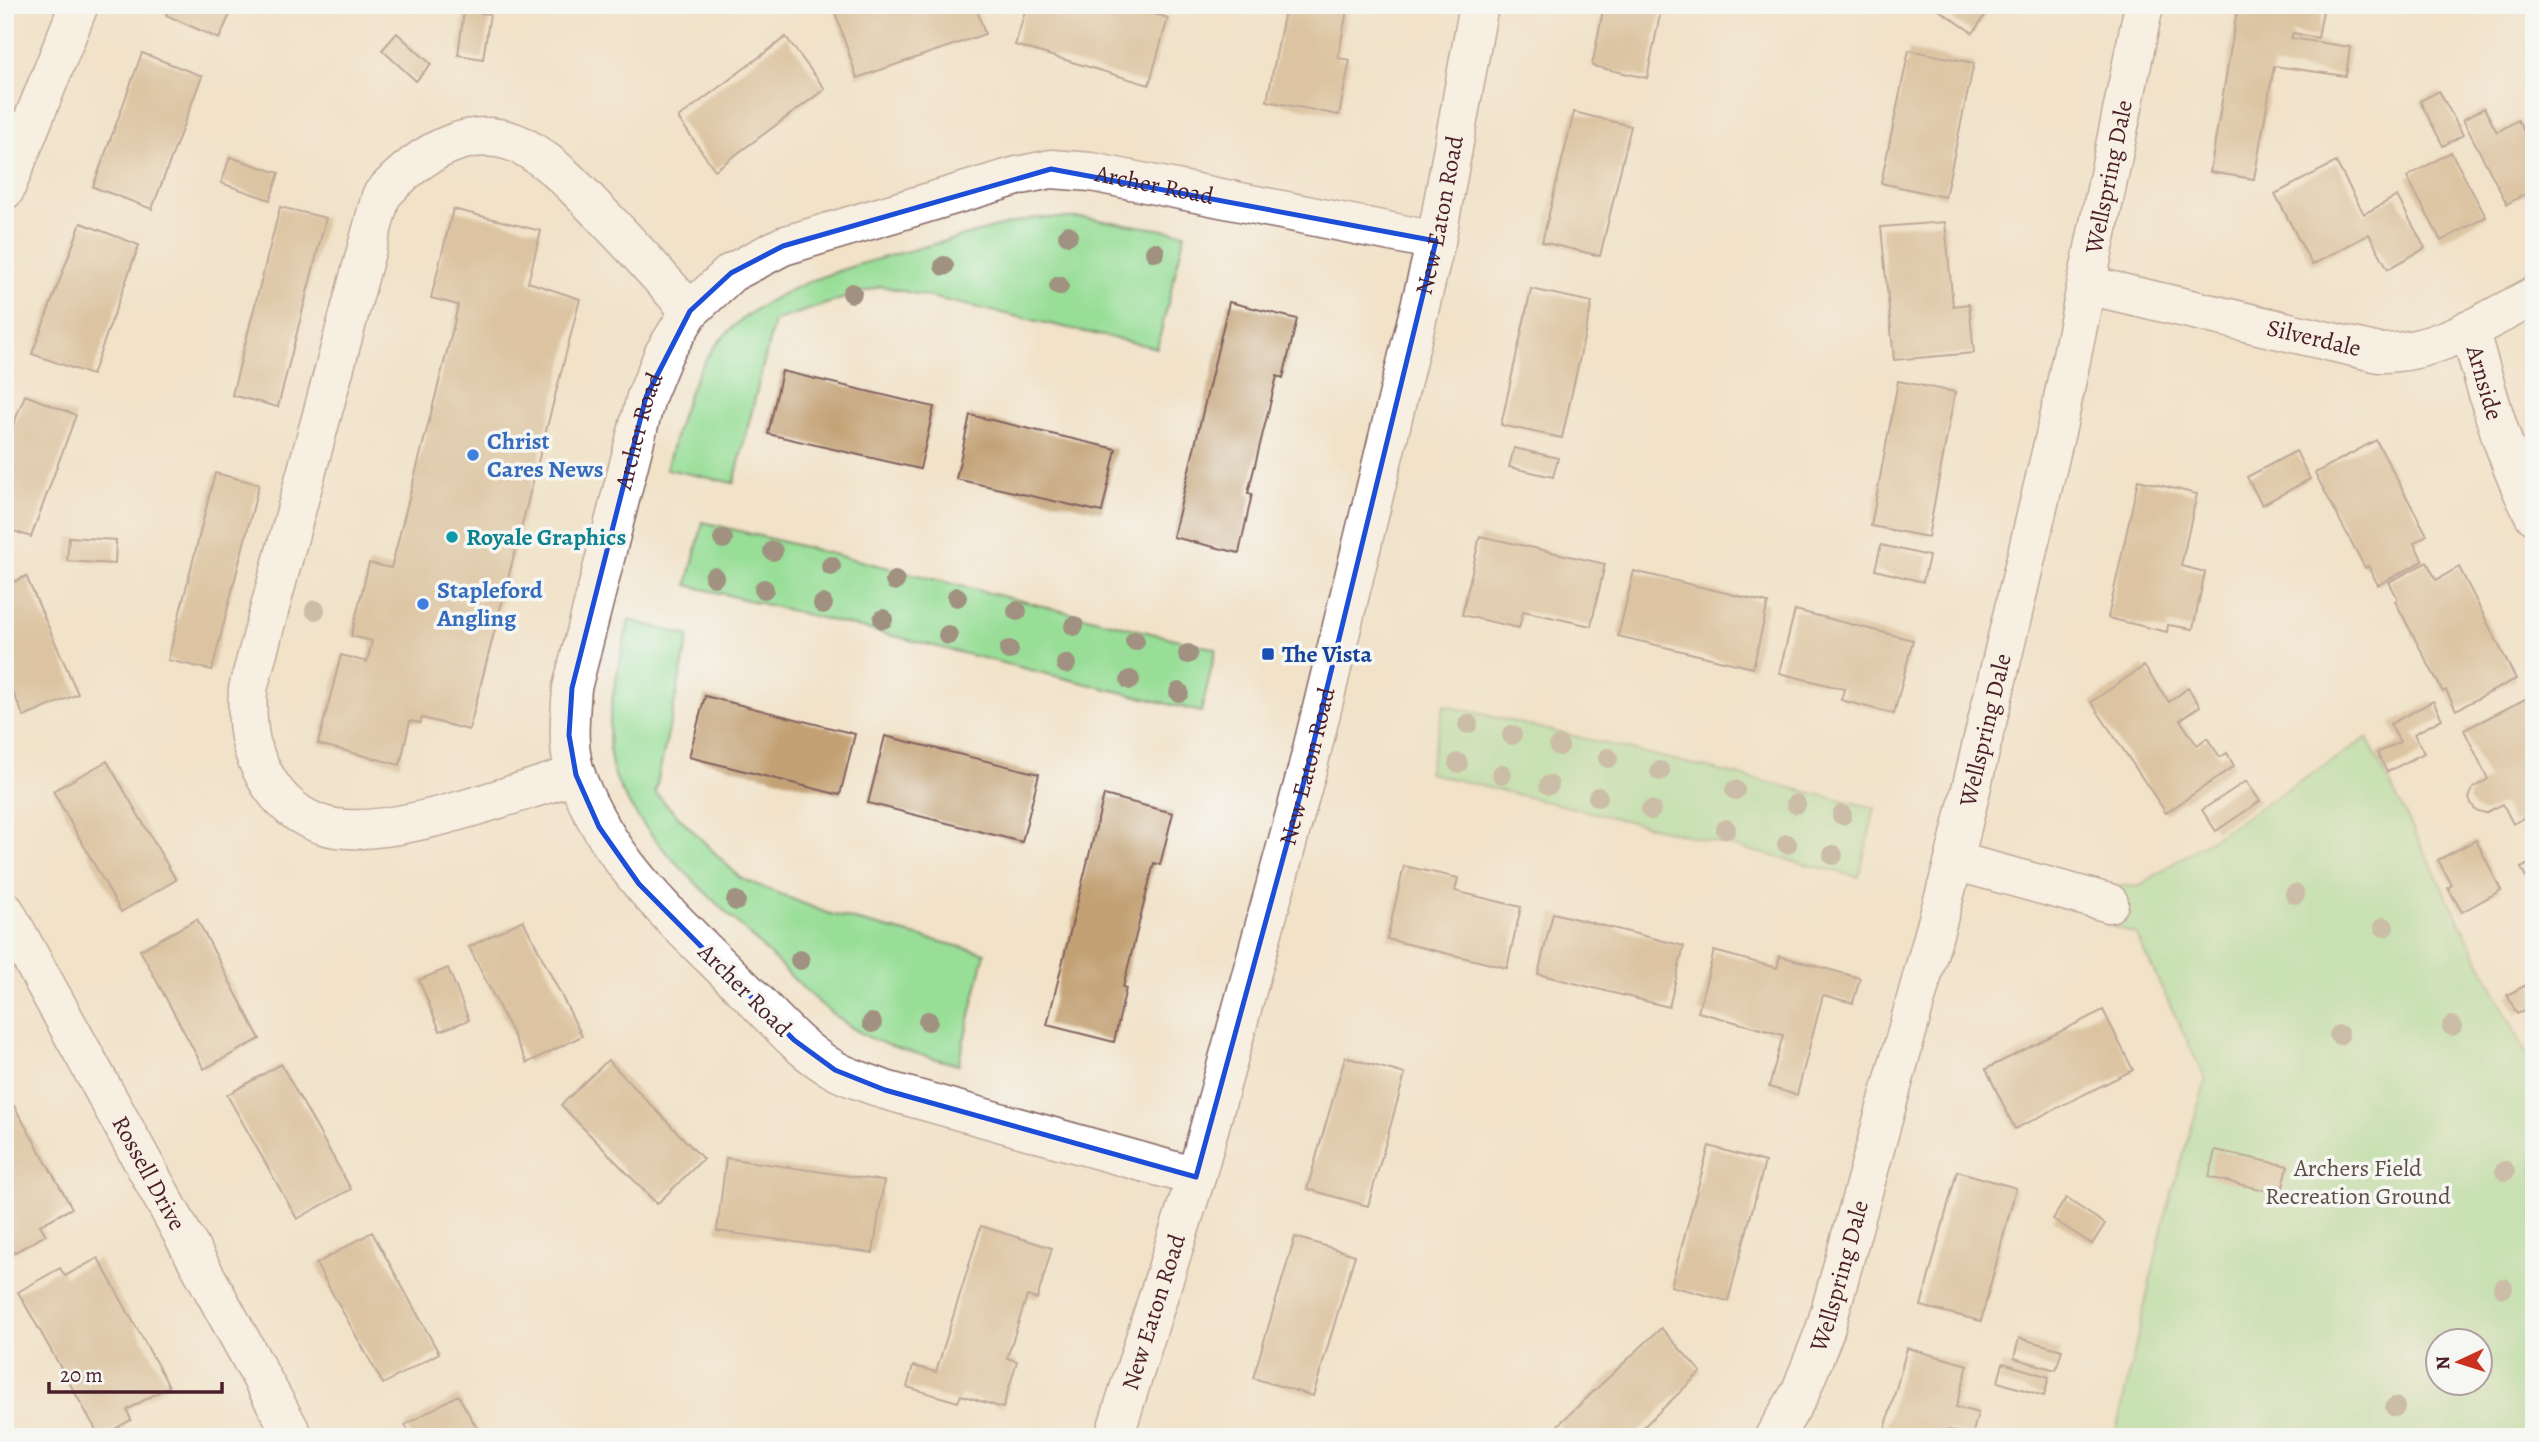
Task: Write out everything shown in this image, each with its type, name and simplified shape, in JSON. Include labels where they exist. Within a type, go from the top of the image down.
[{"type":"street","points":[[6,186],[79,5]]},
{"type":"street","name":"New Eaton Road","points":[[1114,1437],[1196,1177],[1306,774],[1436,241],[1479,5]]},
{"type":"street","name":"Wellspring Dale","points":[[1774,1437],[1800,1393],[1825,1329],[1954,861],[2058,423],[2144,5]]},
{"type":"street","points":[[576,775],[427,819],[376,828],[336,828],[307,819],[280,799],[264,774],[246,729],[248,689],[381,196],[419,158],[442,146],[474,138],[499,138],[529,149],[581,193],[690,311]]},
{"type":"street","name":"Archer Road","points":[[1196,1177],[885,1090],[835,1070],[794,1040],[639,884],[599,827],[576,775],[569,735],[572,688],[646,397],[664,353],[690,311],[731,273],[783,246],[1017,176],[1051,169],[1091,172],[1436,241]]},
{"type":"street","name":"Silverdale","points":[[2087,285],[2379,353],[2421,348],[2469,329],[2534,296]]},
{"type":"street","name":"Arnside","points":[[2469,329],[2518,485],[2534,514]]},
{"type":"street","points":[[1954,861],[2109,903]]},
{"type":"street","name":"Rossell Drive","points":[[5,911],[294,1437]]},
{"type":"highlighted area","points":[[1051,169],[1436,241],[1306,774],[1196,1177],[885,1090],[835,1070],[794,1040],[639,884],[599,827],[576,775],[569,735],[572,688],[646,397],[690,311],[731,273],[783,246]]},
{"type":"green space","points":[[1036,218],[1085,218],[1185,233],[1157,348],[881,286],[774,321],[734,483],[666,469],[682,412],[706,359],[726,334],[751,313],[779,296],[842,270]]},
{"type":"green space","points":[[703,522],[1216,649],[1201,712],[687,585]]},
{"type":"green space","points":[[629,620],[689,636],[655,793],[740,878],[827,913],[985,953],[958,1065],[872,1039],[832,1014],[675,862],[638,817],[614,773],[609,737],[613,696]]},
{"type":"green space","points":[[1444,705],[1875,808],[1859,877],[1428,773]]},
{"type":"green space","name":"Archers Field Recreation Ground","points":[[2367,738],[2534,1069],[2534,1437],[2115,1437],[2166,1211],[2206,1080],[2136,934],[2104,924],[2114,885],[2137,887]]},
{"type":"building","points":[[170,5],[234,5],[219,39],[166,15]]},
{"type":"building","points":[[975,5],[985,34],[857,78],[833,6]]},
{"type":"building","points":[[1027,5],[1126,5],[1168,18],[1149,85],[1015,45]]},
{"type":"building","points":[[1286,5],[1348,5],[1338,58],[1350,60],[1339,115],[1267,101]]},
{"type":"building","points":[[1604,5],[1662,5],[1647,78],[1592,66]]},
{"type":"building","points":[[1932,5],[1992,5],[1973,33]]},
{"type":"building","points":[[2238,5],[2324,5],[2318,38],[2293,33],[2291,38],[2350,47],[2346,76],[2274,66],[2254,179],[2210,172]]},
{"type":"building","points":[[464,11],[490,14],[483,59],[458,55]]},
{"type":"building","points":[[397,33],[431,64],[416,81],[382,50]]},
{"type":"building","points":[[786,37],[825,89],[715,170],[678,118]]},
{"type":"building","points":[[1909,50],[1974,63],[1945,197],[1881,183]]},
{"type":"building","points":[[142,53],[202,76],[152,209],[93,187]]},
{"type":"building","points":[[2439,91],[2463,135],[2443,146],[2420,101]]},
{"type":"building","points":[[2484,108],[2497,132],[2518,120],[2534,149],[2534,189],[2507,204],[2463,120]]},
{"type":"building","points":[[1574,112],[1631,126],[1600,256],[1542,242]]},
{"type":"building","points":[[2451,152],[2486,217],[2441,241],[2407,177]]},
{"type":"building","points":[[230,157],[279,173],[270,200],[221,183]]},
{"type":"building","points":[[2336,162],[2364,214],[2397,196],[2425,248],[2388,269],[2369,234],[2312,265],[2275,194]]},
{"type":"building","points":[[280,207],[326,218],[278,407],[232,395]]},
{"type":"building","points":[[453,209],[541,231],[528,282],[580,299],[469,730],[422,718],[420,723],[410,721],[400,765],[318,744],[341,655],[367,662],[372,641],[351,636],[369,563],[391,568],[453,328],[458,305],[431,298]]},
{"type":"building","points":[[1945,222],[1953,306],[1969,304],[1974,353],[1894,360],[1881,227]]},
{"type":"building","points":[[81,223],[139,245],[92,375],[32,354]]},
{"type":"building","points":[[1531,289],[1592,302],[1562,438],[1501,425]]},
{"type":"building","points":[[1229,302],[1297,319],[1283,378],[1277,376],[1248,493],[1252,494],[1239,553],[1173,537]]},
{"type":"building","points":[[782,371],[934,407],[920,469],[768,434]]},
{"type":"building","points":[[1898,381],[1955,392],[1928,537],[1871,526]]},
{"type":"building","points":[[25,395],[76,415],[31,537],[5,528],[5,446]]},
{"type":"building","points":[[970,415],[1116,449],[1102,512],[956,479]]},
{"type":"building","points":[[2376,440],[2427,535],[2414,543],[2423,561],[2378,585],[2368,566],[2365,568],[2315,473]]},
{"type":"building","points":[[1514,448],[1558,458],[1553,477],[1509,467]]},
{"type":"building","points":[[2296,451],[2310,479],[2262,505],[2247,477]]},
{"type":"building","points":[[215,473],[259,484],[212,670],[168,660]]},
{"type":"building","points":[[2138,480],[2197,494],[2181,566],[2205,572],[2193,629],[2168,625],[2167,632],[2108,618]]},
{"type":"building","points":[[1480,536],[1605,564],[1591,626],[1523,611],[1519,628],[1462,615]]},
{"type":"building","points":[[69,537],[116,540],[115,564],[67,561]]},
{"type":"building","points":[[1881,545],[1929,556],[1923,582],[1875,570]]},
{"type":"building","points":[[2427,562],[2436,580],[2459,567],[2516,679],[2456,710],[2446,690],[2443,692],[2395,601],[2398,599],[2389,582]]},
{"type":"building","points":[[1634,571],[1768,603],[1753,668],[1618,636]]},
{"type":"building","points":[[26,576],[78,694],[24,717],[5,674],[5,586]]},
{"type":"building","points":[[1795,610],[1913,640],[1894,714],[1841,700],[1844,689],[1779,673]]},
{"type":"building","points":[[2144,666],[2169,702],[2188,688],[2200,706],[2180,720],[2197,745],[2207,738],[2220,757],[2227,753],[2234,766],[2166,813],[2091,702]]},
{"type":"building","points":[[705,696],[855,734],[840,795],[689,757]]},
{"type":"building","points":[[2529,697],[2534,705],[2534,813],[2513,824],[2503,804],[2485,813],[2475,810],[2469,799],[2473,788],[2488,779],[2464,730]]},
{"type":"building","points":[[2433,701],[2442,719],[2414,734],[2424,753],[2387,772],[2377,753],[2400,742],[2390,724]]},
{"type":"building","points":[[885,736],[1039,774],[1022,842],[868,803]]},
{"type":"building","points":[[107,761],[176,880],[121,912],[53,791]]},
{"type":"building","points":[[2246,781],[2260,801],[2216,831],[2202,810]]},
{"type":"building","points":[[1104,795],[1173,813],[1160,865],[1154,863],[1123,987],[1126,988],[1114,1042],[1047,1025]]},
{"type":"building","points":[[2476,840],[2501,890],[2462,912],[2448,888],[2452,885],[2438,860]]},
{"type":"building","points":[[2534,861],[2534,892],[2521,868]]},
{"type":"building","points":[[1404,866],[1458,878],[1455,891],[1521,907],[1507,968],[1387,939]]},
{"type":"building","points":[[1553,913],[1684,946],[1669,1007],[1538,974]]},
{"type":"building","points":[[197,919],[260,1039],[204,1069],[140,950]]},
{"type":"building","points":[[523,920],[582,1036],[527,1063],[469,947]]},
{"type":"building","points":[[1714,951],[1777,968],[1780,956],[1860,978],[1853,1003],[1823,995],[1797,1095],[1769,1087],[1783,1035],[1698,1012]]},
{"type":"building","points":[[448,968],[469,1020],[440,1031],[419,980]]},
{"type":"building","points":[[2534,981],[2534,1006],[2517,1014],[2507,995]]},
{"type":"building","points":[[2103,1010],[2133,1070],[2015,1129],[1986,1069]]},
{"type":"building","points":[[1345,1057],[1405,1074],[1368,1206],[1307,1189]]},
{"type":"building","points":[[608,1060],[703,1159],[657,1204],[561,1105]]},
{"type":"building","points":[[281,1064],[351,1189],[297,1219],[227,1095]]},
{"type":"building","points":[[5,1090],[72,1208],[40,1225],[46,1235],[6,1257]]},
{"type":"building","points":[[1709,1146],[1765,1162],[1728,1301],[1671,1286]]},
{"type":"building","points":[[2215,1150],[2288,1166],[2281,1194],[2209,1177]]},
{"type":"building","points":[[726,1158],[884,1181],[873,1253],[717,1231]]},
{"type":"building","points":[[1957,1171],[2016,1188],[1981,1321],[1921,1306]]},
{"type":"building","points":[[2066,1198],[2105,1224],[2092,1244],[2053,1219]]},
{"type":"building","points":[[981,1226],[1052,1248],[1037,1299],[1027,1296],[1007,1358],[1017,1361],[1003,1408],[961,1395],[958,1402],[907,1387],[913,1366],[936,1372]]},
{"type":"building","points":[[372,1232],[439,1353],[383,1384],[316,1264]]},
{"type":"building","points":[[1295,1237],[1355,1255],[1313,1396],[1253,1378]]},
{"type":"building","points":[[98,1258],[169,1386],[127,1410],[131,1420],[100,1437],[18,1292],[60,1268],[65,1276]]},
{"type":"building","points":[[1661,1328],[1701,1372],[1633,1437],[1569,1437],[1558,1425]]},
{"type":"building","points":[[2019,1338],[2062,1350],[2056,1370],[2014,1358]]},
{"type":"building","points":[[1907,1348],[1968,1365],[1956,1407],[1978,1413],[1972,1436],[1949,1430],[1947,1437],[1883,1437]]},
{"type":"building","points":[[2003,1363],[2049,1377],[2044,1396],[1998,1382]]},
{"type":"building","points":[[458,1395],[482,1437],[412,1437],[405,1425]]},
{"type":"place","name":"Christ Cares News","points":[[473,455]]},
{"type":"place","name":"Royale Graphics","points":[[452,537]]},
{"type":"place","name":"Stapleford Angling","points":[[423,604]]},
{"type":"place","name":"The Vista","points":[[1268,654]]}]
